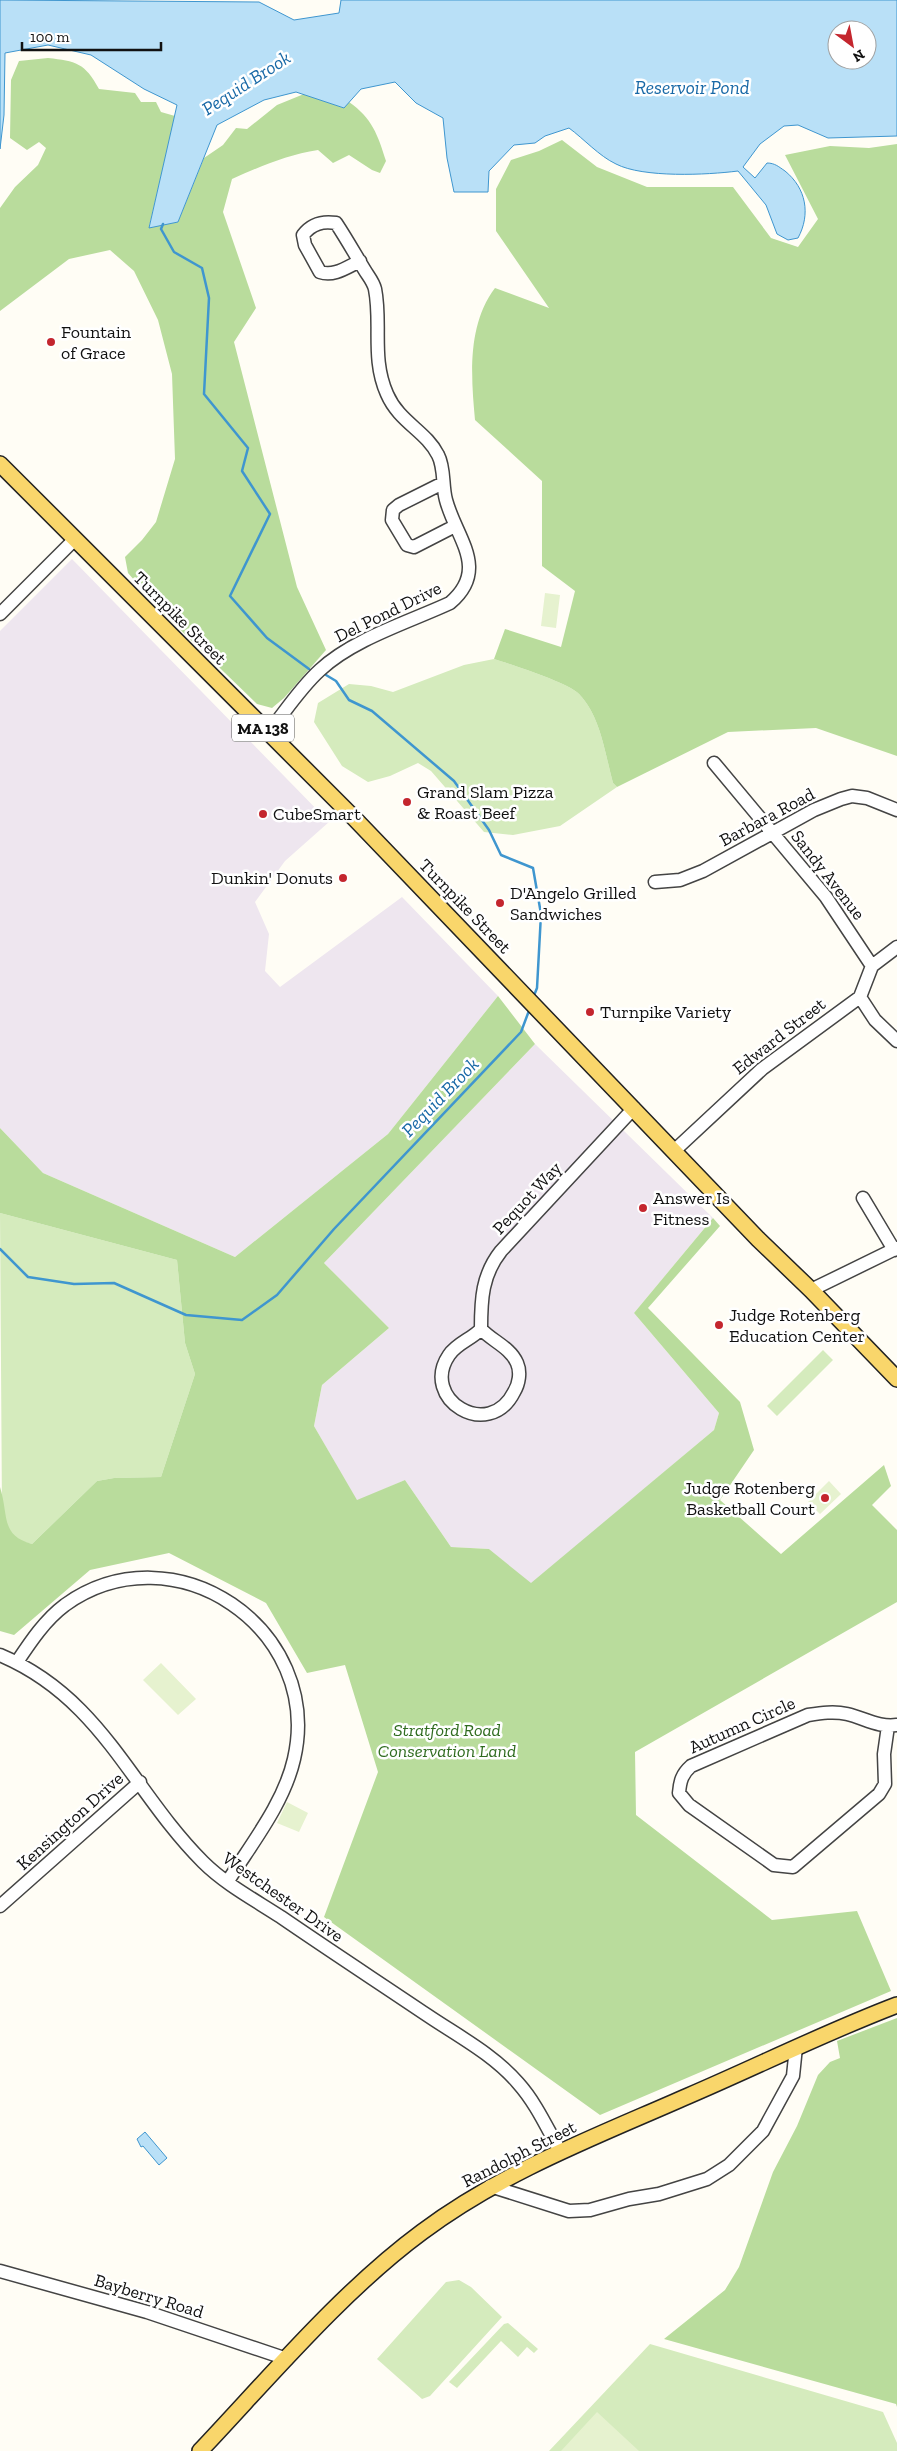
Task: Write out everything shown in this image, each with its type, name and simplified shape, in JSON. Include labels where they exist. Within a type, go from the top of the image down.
[{"type":"main road","name":"Turnpike Street","points":[[0,464],[355,819],[758,1239],[811,1290],[897,1379]]},
{"type":"main road","name":"Randolph Street","points":[[200,2451],[287,2359],[391,2257],[422,2231],[490,2186],[560,2151],[796,2047],[897,2005]]},
{"type":"street","name":"Del Pond Drive","points":[[268,733],[318,671],[330,661],[352,648],[450,602],[459,595],[471,570],[465,546],[448,509],[438,456],[429,443],[402,418],[387,395],[378,356],[375,288],[360,261],[336,223],[315,224],[303,235],[305,245],[320,272],[327,275],[336,273],[360,261]]},
{"type":"street","points":[[443,483],[399,505],[393,510],[392,520],[407,545],[414,547],[456,526]]},
{"type":"street","points":[[0,614],[75,539]]},
{"type":"street","name":"Sandy Avenue","points":[[714,763],[826,897],[872,966]]},
{"type":"street","name":"Barbara Road","points":[[655,882],[680,880],[703,871],[774,834],[814,810],[852,796],[866,798],[897,810]]},
{"type":"street","points":[[897,947],[872,966],[860,997],[876,1020],[897,1040]]},
{"type":"street","name":"Edward Street","points":[[674,1150],[762,1069],[860,997]]},
{"type":"street","name":"Pequot Way","points":[[481,1328],[483,1288],[495,1260],[634,1108]]},
{"type":"street","points":[[811,1290],[896,1249],[863,1198]]},
{"type":"street","points":[[481,1328],[511,1353],[517,1362],[519,1372],[516,1388],[511,1398],[493,1413],[482,1415],[463,1411],[456,1406],[445,1391],[442,1373],[444,1363],[450,1353],[481,1328]]},
{"type":"street","points":[[17,1662],[49,1618],[66,1604],[89,1591],[114,1582],[142,1578],[190,1583],[212,1590],[252,1620],[269,1637],[280,1655],[291,1681],[296,1703],[298,1730],[294,1759],[285,1786],[268,1818],[228,1881]]},
{"type":"street","name":"Westchester Drive","points":[[0,1655],[17,1662],[48,1682],[73,1702],[113,1745],[204,1863],[497,2061],[530,2097],[560,2151]]},
{"type":"street","name":"Autumn Circle","points":[[845,1713],[893,1725],[884,1754],[885,1784],[879,1794],[793,1867],[774,1865],[689,1805],[679,1793],[682,1777],[692,1766],[808,1714],[845,1713]]},
{"type":"street","name":"Kensington Drive","points":[[0,1906],[140,1782]]},
{"type":"street","points":[[490,2186],[569,2211],[583,2210],[660,2194],[707,2179],[729,2165],[763,2131],[794,2076],[796,2047]]},
{"type":"street","name":"Bayberry Road","points":[[0,2271],[147,2312],[287,2359]]},
{"type":"shaded area","points":[[72,559],[329,822],[285,861],[255,902],[269,934],[265,971],[280,987],[402,897],[498,996],[388,1134],[235,1257],[43,1173],[0,1128],[0,631]]},
{"type":"shaded area","points":[[535,1044],[713,1218],[634,1313],[719,1413],[714,1430],[531,1584],[489,1549],[451,1547],[405,1480],[357,1501],[314,1426],[322,1385],[389,1328],[324,1263]]},
{"type":"green space","points":[[48,58],[66,60],[79,65],[94,80],[99,89],[135,93],[141,102],[156,102],[161,112],[175,116],[149,227],[178,222],[204,158],[223,145],[236,128],[247,129],[277,105],[304,94],[344,108],[349,102],[369,121],[377,135],[383,152],[386,161],[380,173],[349,155],[333,163],[318,150],[264,165],[232,179],[223,212],[256,308],[234,342],[297,587],[326,650],[284,698],[272,708],[257,704],[162,612],[128,573],[125,557],[156,522],[175,459],[172,374],[158,320],[134,271],[110,250],[69,259],[0,311],[0,208],[15,187],[38,165],[46,148],[39,142],[27,150],[10,138],[11,80],[19,61]]},
{"type":"green space","points":[[562,140],[597,167],[647,187],[733,187],[771,238],[798,247],[818,219],[785,155],[830,146],[869,148],[897,144],[897,756],[816,728],[728,732],[617,787],[613,783],[605,748],[597,725],[586,703],[579,694],[552,679],[494,659],[505,629],[561,647],[575,591],[542,566],[542,481],[475,420],[472,386],[475,335],[486,303],[495,288],[549,308],[496,231],[496,189],[511,160],[539,151]]},
{"type":"green space","points":[[545,593],[560,595],[556,628],[541,626]]},
{"type":"green space","points":[[494,659],[539,674],[573,690],[586,703],[597,725],[605,748],[613,783],[617,787],[560,826],[513,835],[484,832],[431,771],[418,763],[390,776],[368,782],[342,766],[314,722],[318,703],[349,684],[371,686],[393,692],[464,665]]},
{"type":"green space","name":"Stratford Road Conservation Land","points":[[498,996],[535,1044],[324,1263],[389,1328],[322,1385],[314,1426],[357,1500],[405,1480],[451,1547],[489,1549],[531,1583],[714,1430],[719,1413],[634,1313],[713,1218],[720,1226],[648,1308],[740,1402],[754,1450],[720,1500],[781,1554],[884,1465],[891,1486],[872,1505],[897,1530],[897,1602],[635,1752],[636,1815],[772,1920],[857,1911],[891,1991],[600,2115],[324,1917],[378,1772],[345,1665],[307,1673],[266,1603],[169,1553],[90,1570],[14,1635],[0,1631],[0,1487],[10,1530],[22,1540],[32,1544],[97,1481],[114,1478],[161,1477],[195,1374],[185,1343],[177,1260],[0,1213],[0,1128],[43,1173],[235,1257],[388,1134]]},
{"type":"green space","points":[[0,1213],[177,1260],[185,1343],[195,1374],[161,1477],[114,1478],[97,1481],[32,1544],[19,1540],[10,1534],[5,1526],[2,1512]]},
{"type":"green space","points":[[823,1350],[833,1360],[777,1416],[767,1406]]},
{"type":"green space","name":"Judge Rotenberg Basketball Court","points":[[829,1481],[841,1494],[820,1514],[808,1502]]},
{"type":"green space","points":[[161,1663],[196,1699],[178,1715],[143,1680]]},
{"type":"green space","points":[[287,1802],[308,1813],[299,1832],[277,1823]]},
{"type":"green space","points":[[897,2018],[897,2407],[896,2404],[664,2339],[725,2290],[739,2267],[773,2172],[797,2126],[818,2075],[830,2062],[840,2058],[837,2041]]},
{"type":"green space","points":[[459,2280],[471,2287],[502,2317],[430,2396],[422,2399],[377,2359],[446,2282]]},
{"type":"green space","points":[[508,2323],[538,2349],[534,2353],[527,2347],[518,2357],[501,2341],[457,2388],[449,2382],[504,2324]]},
{"type":"green space","points":[[650,2344],[883,2412],[897,2443],[897,2451],[549,2451]]},
{"type":"green space","points":[[597,2412],[639,2451],[561,2451]]},
{"type":"water","name":"Reservoir Pond","points":[[0,0],[259,2],[294,20],[339,13],[341,0],[897,0],[897,136],[828,138],[798,125],[784,126],[760,144],[743,167],[755,178],[767,163],[772,164],[785,171],[798,185],[804,202],[804,220],[798,238],[788,240],[777,234],[766,205],[738,171],[710,174],[642,172],[616,164],[604,157],[569,128],[545,136],[535,143],[514,145],[489,171],[488,192],[454,192],[447,158],[443,118],[416,103],[395,82],[361,89],[344,108],[296,92],[264,100],[217,125],[178,222],[149,228],[177,105],[144,89],[91,55],[48,45],[5,53],[4,115],[0,149]]},
{"type":"water","points":[[145,2132],[167,2158],[159,2165],[143,2146],[141,2147],[137,2139]]},
{"type":"waterway","name":"Pequid Brook","points":[[163,224],[161,229],[174,252],[202,268],[209,298],[204,394],[248,448],[242,471],[270,514],[230,596],[267,638],[309,669]]},
{"type":"waterway","name":"Pequid Brook","points":[[326,675],[336,681],[349,700],[372,711],[454,781],[489,830],[501,855],[533,868],[541,914],[537,988],[533,998]]},
{"type":"waterway","name":"Pequid Brook","points":[[0,1249],[28,1277],[74,1284],[114,1283],[186,1315],[242,1320],[277,1295],[334,1229],[521,1032],[530,1008]]},
{"type":"place","name":"Fountain of Grace","points":[[51,342]]},
{"type":"place","name":"Grand Slam Pizza & Roast Beef","points":[[407,802]]},
{"type":"place","name":"CubeSmart","points":[[263,814]]},
{"type":"place","name":"Dunkin' Donuts","points":[[343,878]]},
{"type":"place","name":"D'Angelo Grilled Sandwiches","points":[[500,903]]},
{"type":"place","name":"Turnpike Variety","points":[[590,1012]]},
{"type":"place","name":"Answer Is Fitness","points":[[643,1208]]},
{"type":"place","name":"Judge Rotenberg Education Center","points":[[719,1325]]},
{"type":"place","name":"Judge Rotenberg Basketball Court","points":[[825,1498]]}]
